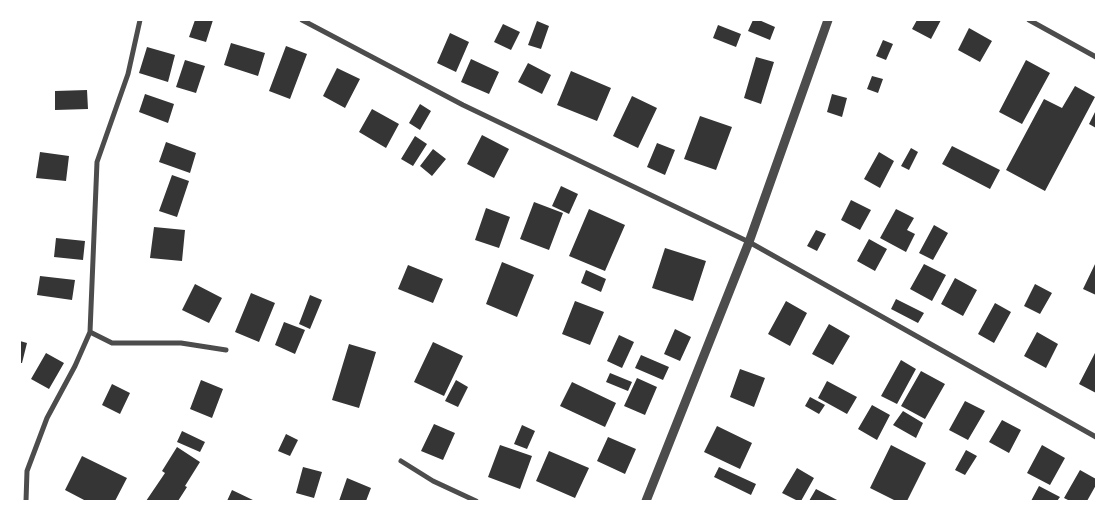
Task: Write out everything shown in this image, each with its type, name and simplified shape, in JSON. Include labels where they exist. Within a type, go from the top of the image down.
[{"type":"street","points":[[26,501],[27,471],[30,462],[47,418],[75,366],[90,332],[98,162],[128,74],[140,20]]},
{"type":"street","points":[[302,20],[488,117],[749,242],[1096,436]]},
{"type":"street","points":[[646,501],[749,242],[828,20]]},
{"type":"street","points":[[1029,20],[1096,57]]},
{"type":"street","points":[[90,332],[112,343],[182,343],[226,350]]},
{"type":"street","points":[[401,461],[433,481],[476,501]]},
{"type":"building","points":[[195,20],[213,20],[206,42],[189,37]]},
{"type":"building","points":[[753,20],[759,20],[775,27],[770,40],[748,31]]},
{"type":"building","points":[[917,20],[941,20],[931,39],[912,29]]},
{"type":"building","points":[[537,21],[549,26],[541,49],[528,45]]},
{"type":"building","points":[[503,24],[520,32],[511,50],[494,42]]},
{"type":"building","points":[[718,25],[741,34],[736,47],[713,38]]},
{"type":"building","points":[[969,28],[992,41],[980,62],[958,50]]},
{"type":"building","points":[[450,33],[469,42],[456,72],[437,63]]},
{"type":"building","points":[[883,40],[893,44],[886,60],[876,56]]},
{"type":"building","points":[[231,43],[265,53],[258,76],[224,65]]},
{"type":"building","points":[[286,46],[307,54],[290,99],[269,91]]},
{"type":"building","points":[[147,47],[175,55],[168,82],[139,73]]},
{"type":"building","points":[[756,57],[774,62],[761,104],[744,98]]},
{"type":"building","points":[[471,59],[499,72],[489,94],[461,82]]},
{"type":"building","points":[[185,60],[205,66],[196,93],[176,87]]},
{"type":"building","points":[[1026,60],[1050,73],[1022,124],[999,112]]},
{"type":"building","points":[[528,63],[551,75],[542,94],[518,82]]},
{"type":"building","points":[[337,68],[360,79],[345,108],[323,96]]},
{"type":"building","points":[[571,71],[611,88],[597,121],[557,105]]},
{"type":"building","points":[[872,76],[883,79],[878,93],[867,89]]},
{"type":"building","points":[[1075,86],[1095,97],[1045,191],[1006,170],[1044,99],[1062,108]]},
{"type":"building","points":[[87,90],[88,109],[55,110],[55,91]]},
{"type":"building","points":[[145,94],[174,104],[168,123],[139,112]]},
{"type":"building","points":[[832,94],[847,98],[842,117],[827,112]]},
{"type":"building","points":[[632,96],[657,108],[638,148],[613,136]]},
{"type":"building","points":[[420,104],[431,111],[420,130],[409,123]]},
{"type":"building","points":[[372,109],[399,124],[386,148],[359,132]]},
{"type":"building","points":[[1096,110],[1096,128],[1089,124]]},
{"type":"building","points":[[700,116],[732,127],[716,170],[684,159]]},
{"type":"building","points":[[482,135],[509,149],[494,178],[467,164]]},
{"type":"building","points":[[415,136],[427,144],[413,166],[401,159]]},
{"type":"building","points":[[166,142],[196,153],[190,173],[159,162]]},
{"type":"building","points":[[657,143],[675,150],[665,175],[647,167]]},
{"type":"building","points":[[952,146],[1000,170],[990,189],[942,164]]},
{"type":"building","points":[[911,148],[918,152],[909,170],[901,166]]},
{"type":"building","points":[[433,149],[446,159],[432,176],[420,166]]},
{"type":"building","points":[[40,152],[69,156],[66,181],[36,178]]},
{"type":"building","points":[[879,152],[894,161],[880,188],[864,179]]},
{"type":"building","points":[[172,175],[189,181],[177,217],[159,211]]},
{"type":"building","points":[[561,186],[578,194],[569,214],[552,206]]},
{"type":"building","points":[[851,200],[871,210],[860,230],[841,220]]},
{"type":"building","points":[[534,202],[563,213],[549,250],[520,239]]},
{"type":"building","points":[[486,208],[510,217],[499,248],[475,240]]},
{"type":"building","points":[[589,209],[625,225],[605,271],[569,256]]},
{"type":"building","points":[[896,209],[914,218],[907,230],[915,234],[906,252],[880,238]]},
{"type":"building","points":[[934,225],[948,233],[933,260],[919,253]]},
{"type":"building","points":[[154,227],[185,230],[182,261],[150,258]]},
{"type":"building","points":[[816,230],[826,234],[817,251],[807,246]]},
{"type":"building","points":[[56,238],[85,241],[83,260],[54,257]]},
{"type":"building","points":[[869,239],[887,249],[875,271],[857,261]]},
{"type":"building","points":[[665,248],[706,261],[693,301],[652,288]]},
{"type":"building","points":[[502,262],[534,275],[517,317],[486,304]]},
{"type":"building","points":[[1096,262],[1096,295],[1083,289]]},
{"type":"building","points":[[924,264],[946,275],[932,301],[910,289]]},
{"type":"building","points":[[408,265],[443,279],[433,303],[398,289]]},
{"type":"building","points":[[586,270],[606,279],[601,292],[581,283]]},
{"type":"building","points":[[40,276],[75,280],[72,300],[37,295]]},
{"type":"building","points":[[955,278],[977,290],[963,316],[941,304]]},
{"type":"building","points":[[195,284],[222,298],[209,323],[182,310]]},
{"type":"building","points":[[1035,284],[1052,293],[1040,314],[1024,306]]},
{"type":"building","points":[[251,293],[275,303],[259,342],[235,332]]},
{"type":"building","points":[[310,295],[322,300],[310,329],[299,324]]},
{"type":"building","points":[[896,299],[924,313],[918,323],[891,309]]},
{"type":"building","points":[[575,301],[604,312],[590,345],[562,334]]},
{"type":"building","points":[[786,301],[807,313],[790,346],[768,334]]},
{"type":"building","points":[[995,303],[1011,312],[994,343],[978,334]]},
{"type":"building","points":[[284,322],[305,330],[295,354],[275,345]]},
{"type":"building","points":[[829,324],[850,336],[833,365],[812,354]]},
{"type":"building","points":[[675,329],[691,337],[680,361],[664,354]]},
{"type":"building","points":[[1037,332],[1058,344],[1046,368],[1024,356]]},
{"type":"building","points":[[619,335],[634,342],[622,368],[607,361]]},
{"type":"building","points":[[20,341],[27,343],[22,363],[20,363]]},
{"type":"building","points":[[433,342],[463,356],[444,396],[414,382]]},
{"type":"building","points":[[349,344],[376,352],[359,408],[332,400]]},
{"type":"building","points":[[1096,351],[1096,393],[1079,384]]},
{"type":"building","points":[[46,353],[64,363],[49,389],[31,379]]},
{"type":"building","points":[[641,355],[669,367],[663,380],[635,368]]},
{"type":"building","points":[[901,360],[916,369],[897,404],[881,396]]},
{"type":"building","points":[[740,369],[765,378],[754,407],[730,397]]},
{"type":"building","points":[[921,371],[945,384],[925,419],[901,406]]},
{"type":"building","points":[[610,373],[632,382],[628,391],[606,382]]},
{"type":"building","points":[[637,378],[657,387],[645,415],[624,406]]},
{"type":"building","points":[[201,380],[223,389],[212,418],[190,409]]},
{"type":"building","points":[[456,380],[468,387],[458,407],[445,401]]},
{"type":"building","points":[[827,381],[857,397],[847,414],[818,398]]},
{"type":"building","points":[[572,382],[616,403],[605,427],[560,406]]},
{"type":"building","points":[[112,384],[130,393],[120,414],[102,405]]},
{"type":"building","points":[[810,397],[825,405],[819,414],[805,406]]},
{"type":"building","points":[[965,401],[985,411],[968,440],[949,430]]},
{"type":"building","points":[[872,405],[890,415],[877,440],[858,429]]},
{"type":"building","points":[[903,411],[923,423],[916,438],[893,425]]},
{"type":"building","points":[[1002,420],[1021,430],[1009,453],[989,442]]},
{"type":"building","points":[[434,424],[455,433],[443,460],[421,451]]},
{"type":"building","points":[[522,425],[535,431],[527,449],[514,444]]},
{"type":"building","points":[[717,426],[752,443],[740,469],[704,452]]},
{"type":"building","points":[[182,431],[205,442],[200,452],[177,442]]},
{"type":"building","points":[[286,434],[298,440],[290,456],[278,451]]},
{"type":"building","points":[[608,437],[636,449],[625,474],[597,461]]},
{"type":"building","points":[[500,445],[532,456],[520,489],[488,477]]},
{"type":"building","points":[[891,445],[926,463],[907,501],[896,501],[870,488]]},
{"type":"building","points":[[1042,445],[1065,458],[1050,485],[1027,473]]},
{"type":"building","points":[[177,447],[200,462],[185,486],[187,487],[178,501],[146,501],[165,473],[162,471]]},
{"type":"building","points":[[966,450],[977,456],[965,475],[955,470]]},
{"type":"building","points":[[549,451],[589,468],[575,498],[536,481]]},
{"type":"building","points":[[82,456],[127,478],[115,501],[86,501],[65,490]]},
{"type":"building","points":[[303,467],[322,472],[314,498],[296,493]]},
{"type":"building","points":[[719,467],[756,484],[751,495],[714,477]]},
{"type":"building","points":[[797,468],[814,478],[801,501],[782,493]]},
{"type":"building","points":[[1080,470],[1096,479],[1096,485],[1087,501],[1070,501],[1064,498]]},
{"type":"building","points":[[347,478],[371,488],[366,501],[339,501]]},
{"type":"building","points":[[1039,486],[1060,497],[1057,501],[1031,501]]},
{"type":"building","points":[[816,489],[839,501],[809,501]]},
{"type":"building","points":[[232,490],[255,501],[227,501]]}]
